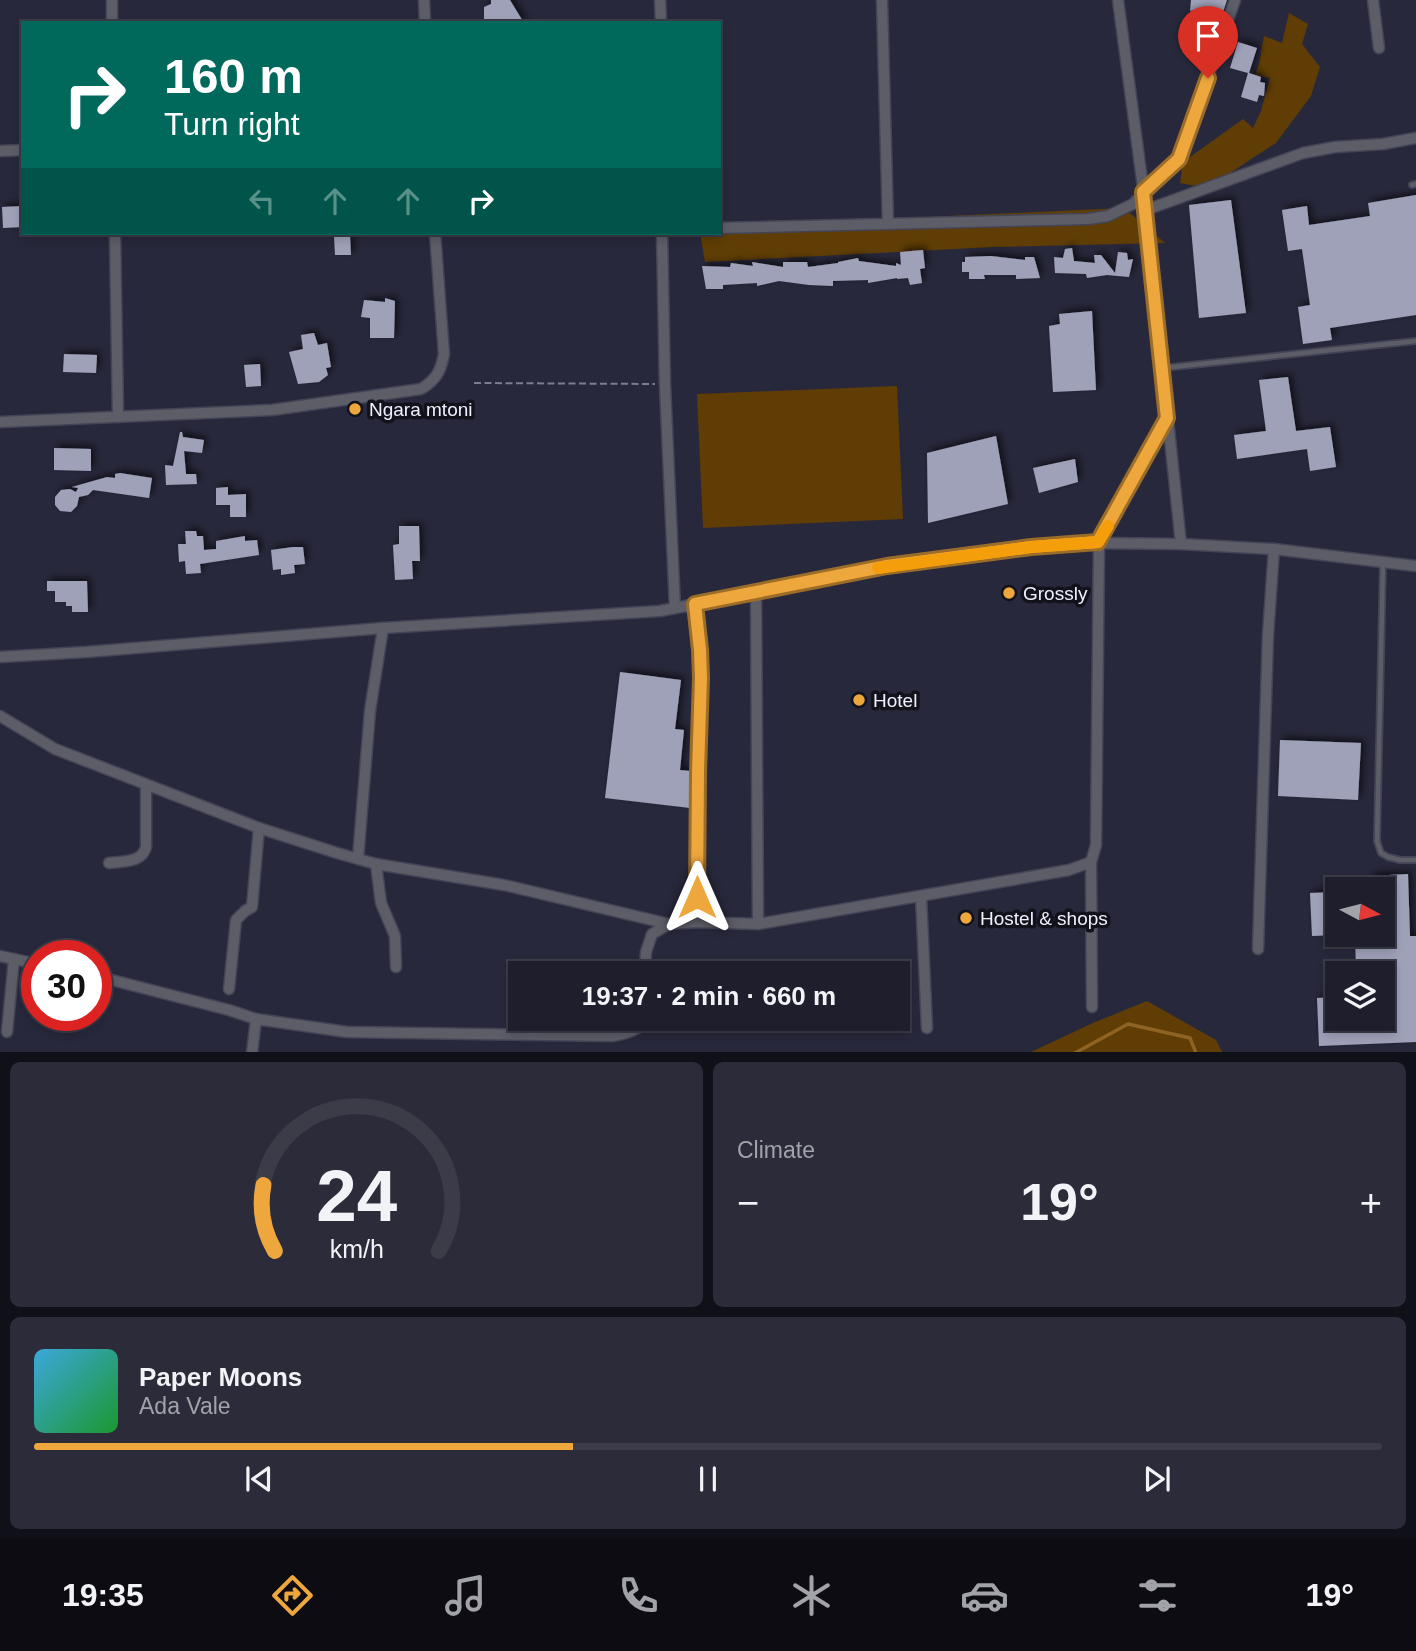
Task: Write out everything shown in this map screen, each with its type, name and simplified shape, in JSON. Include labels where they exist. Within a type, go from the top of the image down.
[{"type":"street","points":[[112,0],[112,21]]},
{"type":"street","points":[[425,0],[425,21]]},
{"type":"street","points":[[660,0],[661,21]]},
{"type":"street","points":[[882,0],[888,224]]},
{"type":"street","points":[[1118,0],[1146,210],[1181,544]]},
{"type":"street","points":[[721,228],[1088,219],[1108,216],[1133,204],[1179,159],[1235,0]]},
{"type":"street","points":[[1373,0],[1379,48]]},
{"type":"street","points":[[1146,210],[1303,153],[1416,138]]},
{"type":"street","points":[[0,151],[21,150]]},
{"type":"street","points":[[115,235],[118,417]]},
{"type":"street","points":[[0,422],[272,410],[428,385],[441,368],[444,354],[435,235]]},
{"type":"street","points":[[662,235],[665,384],[675,608]]},
{"type":"street","points":[[1092,1007],[1091,862],[1096,845],[1098,542],[1167,418]]},
{"type":"street","points":[[0,657],[383,628],[647,612],[887,566],[1031,547],[1098,542],[1274,549],[1416,566]]},
{"type":"street","points":[[1258,949],[1268,635],[1274,549]]},
{"type":"street","points":[[756,593],[758,924]]},
{"type":"street","points":[[695,604],[701,678],[697,922]]},
{"type":"street","points":[[358,859],[370,711],[383,628]]},
{"type":"street","points":[[0,716],[55,749],[259,828],[358,859],[504,885],[669,924],[758,924],[1069,870],[1091,862]]},
{"type":"street","points":[[109,863],[144,855],[146,785]]},
{"type":"street","points":[[229,989],[236,920],[251,907],[253,901],[259,828]]},
{"type":"street","points":[[376,864],[381,903],[395,936],[396,967]]},
{"type":"street","points":[[921,897],[928,1028]]},
{"type":"street","points":[[646,961],[652,933],[669,924]]},
{"type":"street","points":[[0,956],[21,961]]},
{"type":"street","points":[[7,1032],[14,959]]},
{"type":"street","points":[[112,980],[256,1019],[347,1032],[613,1036],[633,1031]]},
{"type":"street","points":[[252,1052],[256,1019]]},
{"type":"lane","points":[[1162,368],[1416,341]]},
{"type":"lane","points":[[1383,561],[1377,841],[1381,853],[1388,857],[1416,860]]},
{"type":"path","points":[[474,383],[665,384]]},
{"type":"shaded area","points":[[1289,13],[1308,24],[1302,44],[1320,67],[1311,96],[1276,143],[1207,188],[1180,183],[1183,162],[1243,119],[1253,128],[1261,111],[1270,78],[1255,75],[1264,36],[1282,43]]},
{"type":"shaded area","points":[[1124,208],[1165,243],[993,247],[705,262],[700,235],[721,235],[721,222],[925,217]]},
{"type":"shaded area","points":[[897,386],[903,519],[703,528],[697,394]]},
{"type":"shaded area","points":[[1147,1001],[1216,1040],[1222,1052],[1031,1052],[1093,1023]]},
{"type":"building","points":[[491,0],[510,0],[523,21],[484,21],[484,7],[491,4]]},
{"type":"building","points":[[1191,0],[1227,0],[1217,30],[1211,30],[1211,45],[1206,60],[1193,60],[1198,10],[1190,11]]},
{"type":"building","points":[[1238,42],[1257,48],[1249,73],[1261,77],[1260,82],[1265,83],[1264,96],[1259,95],[1257,102],[1241,97],[1248,73],[1230,68]]},
{"type":"building","points":[[1416,195],[1416,315],[1330,328],[1332,340],[1303,344],[1298,307],[1310,305],[1302,249],[1288,251],[1282,210],[1307,206],[1309,225],[1370,216],[1368,203]]},
{"type":"building","points":[[1231,200],[1246,313],[1199,318],[1189,205]]},
{"type":"building","points":[[21,206],[21,227],[3,228],[2,207]]},
{"type":"building","points":[[350,235],[351,255],[335,255],[334,236]]},
{"type":"building","points":[[1072,248],[1074,261],[1095,263],[1094,255],[1101,255],[1115,273],[1118,252],[1127,253],[1128,260],[1133,259],[1129,277],[1107,275],[1087,278],[1086,274],[1055,273],[1054,257],[1063,258],[1065,249]]},
{"type":"building","points":[[923,250],[925,268],[920,269],[922,283],[910,285],[908,278],[897,278],[868,283],[868,280],[833,281],[833,286],[779,281],[757,286],[757,283],[706,289],[702,266],[730,267],[731,263],[753,266],[752,262],[783,267],[783,262],[807,262],[808,267],[858,258],[859,261],[896,266],[896,263],[901,265],[900,252]]},
{"type":"building","points":[[991,256],[1025,260],[1025,257],[1034,257],[1040,278],[1016,279],[1016,275],[984,275],[985,279],[969,279],[969,272],[962,272],[965,257]]},
{"type":"building","points":[[385,298],[395,301],[394,338],[370,338],[370,318],[361,317],[364,300],[385,302]]},
{"type":"building","points":[[1092,311],[1096,390],[1053,392],[1049,326],[1060,324],[1059,314]]},
{"type":"building","points":[[314,333],[318,345],[327,343],[331,367],[326,368],[328,375],[319,382],[298,384],[289,352],[303,349],[301,335]]},
{"type":"building","points":[[64,354],[97,355],[96,373],[63,372]]},
{"type":"building","points":[[260,364],[261,386],[246,387],[244,365]]},
{"type":"building","points":[[1288,377],[1296,431],[1330,427],[1336,467],[1310,471],[1307,449],[1237,459],[1234,435],[1266,431],[1259,380]]},
{"type":"building","points":[[180,432],[183,437],[204,440],[202,453],[184,451],[186,474],[196,474],[197,484],[166,485],[165,465],[173,466]]},
{"type":"building","points":[[996,436],[1008,504],[928,523],[927,453]]},
{"type":"building","points":[[54,448],[91,449],[91,471],[54,470]]},
{"type":"building","points":[[1075,459],[1078,482],[1039,493],[1033,468]]},
{"type":"building","points":[[115,474],[152,478],[149,498],[93,490],[88,495],[79,497],[77,506],[71,512],[60,511],[55,505],[55,497],[61,490],[70,489],[76,492],[78,488],[72,487],[107,477],[115,478]]},
{"type":"building","points":[[228,487],[228,495],[246,494],[246,517],[230,517],[230,505],[216,505],[216,488]]},
{"type":"building","points":[[399,526],[419,526],[420,561],[412,561],[413,579],[395,580],[393,545],[399,544]]},
{"type":"building","points":[[185,531],[196,531],[197,536],[203,536],[204,550],[216,549],[216,541],[245,536],[245,541],[257,540],[259,555],[200,564],[201,573],[186,574],[185,561],[179,562],[178,544],[186,544]]},
{"type":"building","points":[[303,547],[305,564],[294,565],[295,573],[281,575],[281,569],[273,570],[271,550]]},
{"type":"building","points":[[47,581],[87,581],[88,612],[72,612],[72,606],[66,606],[66,602],[55,602],[55,591],[47,591]]},
{"type":"building","points":[[620,672],[681,680],[675,729],[684,730],[680,770],[691,771],[690,808],[605,798]]},
{"type":"building","points":[[1280,740],[1361,743],[1358,800],[1278,796]]},
{"type":"building","points":[[1408,874],[1410,936],[1416,936],[1416,1042],[1319,1046],[1317,998],[1325,998],[1325,1031],[1395,1031],[1395,961],[1356,961],[1355,947],[1395,947],[1395,877],[1370,876]]},
{"type":"building","points":[[1325,892],[1325,935],[1312,936],[1310,893]]},
{"type":"waterway","points":[[1077,1052],[1128,1024],[1190,1038],[1196,1052]]},
{"type":"slow traffic","points":[[878,568],[1031,547],[1098,542],[1108,526]]},
{"type":"place","name":"Ngara mtoni","points":[[355,409]]},
{"type":"place","name":"Grossly","points":[[1009,593]]},
{"type":"place","name":"Hotel","points":[[859,700]]},
{"type":"place","name":"Hostel & shops","points":[[966,918]]},
{"type":"route","points":[[697,897],[701,678],[695,604],[887,566],[1031,547],[1098,542],[1167,418],[1143,192],[1179,159],[1208,78]]}]
